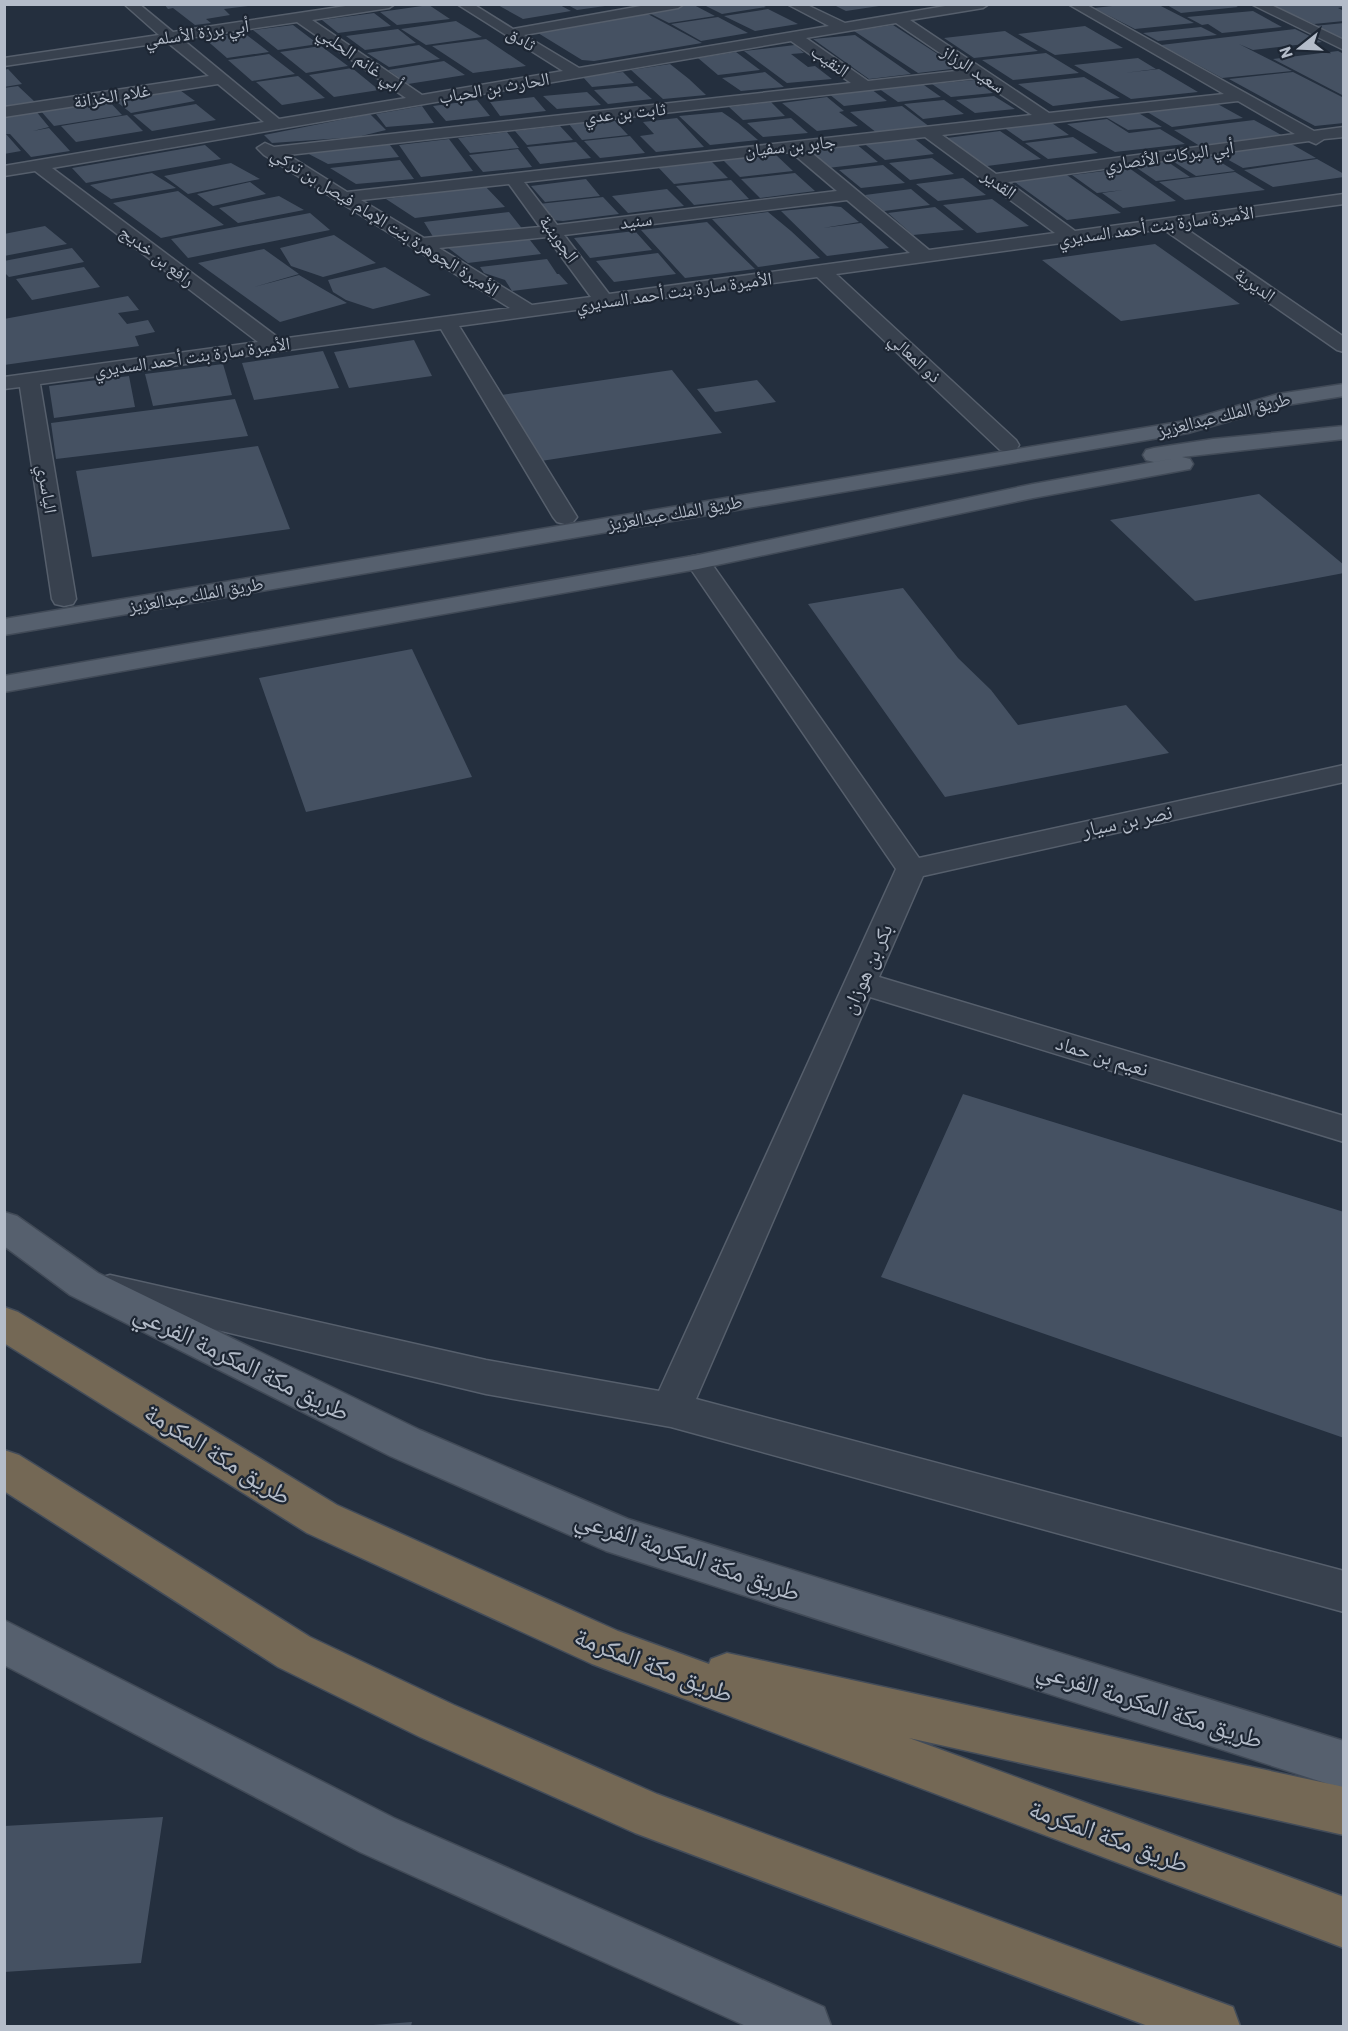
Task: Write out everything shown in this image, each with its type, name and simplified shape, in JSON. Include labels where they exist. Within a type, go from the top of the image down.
[{"type":"highway","name":"طريق مكة المكرمة","points":[[4,1323],[322,1519],[608,1649],[1344,1923]]},
{"type":"highway","points":[[4,1468],[294,1652],[437,1721],[652,1816],[1214,2026]]},
{"type":"highway","points":[[608,1649],[1344,1811]]},
{"type":"main road","name":"طريق الملك عبدالعزيز","points":[[4,627],[1188,428],[1278,400],[1344,390]]},
{"type":"main road","points":[[4,609],[1278,400]]},
{"type":"main road","points":[[4,684],[698,562],[1033,491],[1254,451],[1336,433]]},
{"type":"main road","name":"طريق الملك عبدالعزيز","points":[[4,649],[92,631],[692,528],[1213,446],[1336,433]]},
{"type":"main road","name":"طريق مكة المكرمة الفرعي","points":[[4,1226],[84,1284],[405,1443],[621,1537],[1344,1765]]},
{"type":"main road","points":[[4,1641],[377,1835],[805,2026]]},
{"type":"street","name":"الأميرة الجوهرة بنت الإمام فيصل بن تركي","points":[[130,4],[278,126]]},
{"type":"street","name":"أبي برزة الأسلمي","points":[[9,61],[389,4]]},
{"type":"street","name":"ثادق","points":[[464,4],[578,74]]},
{"type":"street","points":[[512,33],[678,4]]},
{"type":"street","points":[[793,4],[844,28]]},
{"type":"street","name":"الحارث بن الحباب","points":[[4,171],[983,4]]},
{"type":"street","points":[[1074,4],[1335,150]]},
{"type":"street","points":[[1257,4],[1344,46]]},
{"type":"street","name":"أبي غانم الحلبي","points":[[300,18],[420,101]]},
{"type":"street","name":"سعيد الرزاز","points":[[899,19],[1046,118]]},
{"type":"street","name":"النقيب","points":[[795,37],[866,86]]},
{"type":"street","points":[[684,55],[702,70]]},
{"type":"street","points":[[9,61],[28,75]]},
{"type":"street","name":"ثابت بن عدي","points":[[270,152],[980,73]]},
{"type":"street","name":"غلام الخزانة","points":[[4,112],[219,79]]},
{"type":"street","points":[[720,86],[738,100]]},
{"type":"street","points":[[43,89],[58,104]]},
{"type":"street","name":"جابر بن سفيان","points":[[344,197],[1237,97]]},
{"type":"street","name":"القدير","points":[[927,131],[1072,237]]},
{"type":"street","name":"الأميرة الجوهرة بنت الإمام فيصل بن تركي","points":[[242,132],[270,152],[529,311]]},
{"type":"street","name":"أبي البركات الأنصاري","points":[[994,179],[1344,132]]},
{"type":"street","points":[[794,146],[926,257]]},
{"type":"street","name":"رافع بن خديج","points":[[39,166],[276,346]]},
{"type":"street","name":"الجوينبة","points":[[513,178],[604,301]]},
{"type":"street","name":"سنيد","points":[[420,244],[553,231],[852,194]]},
{"type":"street","name":"الأميرة سارة بنت أحمد السديري","points":[[4,383],[1344,199]]},
{"type":"street","name":"الديرية","points":[[1167,224],[1344,346]]},
{"type":"street","name":"ذو المعالي","points":[[822,271],[1008,445]]},
{"type":"street","points":[[447,322],[565,517]]},
{"type":"street","name":"الياسري","points":[[29,379],[64,599]]},
{"type":"street","points":[[698,562],[911,869]]},
{"type":"street","name":"نصر بن سيار","points":[[911,869],[1344,773]]},
{"type":"street","name":"بكر بن هوزان","points":[[671,1410],[911,869]]},
{"type":"street","name":"نعيم بن حماد","points":[[861,983],[1344,1129]]},
{"type":"street","points":[[84,1284],[486,1377],[671,1410],[1344,1592]]},
{"type":"building","points":[[164,4],[248,4],[248,6],[224,9],[230,15],[206,19],[211,23],[195,25],[173,8],[168,9]]},
{"type":"building","points":[[496,4],[558,4],[571,11],[523,19]]},
{"type":"building","points":[[566,4],[605,4],[605,6],[577,10]]},
{"type":"building","points":[[692,4],[715,16],[669,23],[645,11]]},
{"type":"building","points":[[702,4],[760,4],[766,7],[722,14]]},
{"type":"building","points":[[832,4],[879,4],[879,6],[846,11]]},
{"type":"building","points":[[1157,4],[1194,23],[1135,29],[1094,8]]},
{"type":"building","points":[[1233,4],[1238,7],[1181,13],[1167,5]]},
{"type":"building","points":[[1268,4],[1341,4],[1344,7],[1338,8],[1344,11],[1344,21],[1314,24]]},
{"type":"building","points":[[429,5],[450,19],[397,25],[380,12]]},
{"type":"building","points":[[768,9],[798,24],[755,31],[724,16]]},
{"type":"building","points":[[1253,11],[1282,27],[1222,33],[1208,24],[1202,25],[1187,17]]},
{"type":"building","points":[[374,13],[391,26],[338,33],[322,20]]},
{"type":"building","points":[[646,13],[702,43],[594,61],[582,60],[538,33],[546,28]]},
{"type":"building","points":[[718,17],[748,33],[701,41],[671,24]]},
{"type":"building","points":[[456,21],[482,37],[426,45],[401,29]]},
{"type":"building","points":[[1344,23],[1344,38],[1339,38],[1314,26]]},
{"type":"building","points":[[293,25],[318,44],[278,50],[253,30]]},
{"type":"building","points":[[893,25],[959,68],[918,73],[854,31]]},
{"type":"building","points":[[1085,26],[1123,48],[1055,55],[1018,34]]},
{"type":"building","points":[[1201,27],[1217,35],[1158,41],[1143,33]]},
{"type":"building","points":[[398,29],[416,43],[365,50],[346,36]]},
{"type":"building","points":[[1295,29],[1322,42],[1253,50],[1239,44],[1292,71],[1222,78],[1161,45]]},
{"type":"building","points":[[1005,31],[1038,51],[974,58],[944,38]]},
{"type":"building","points":[[244,33],[269,52],[227,58],[204,38]]},
{"type":"building","points":[[855,35],[911,74],[869,79],[813,39]]},
{"type":"building","points":[[486,39],[526,66],[473,73],[432,46]]},
{"type":"building","points":[[419,45],[440,59],[389,67],[367,53]]},
{"type":"building","points":[[795,45],[804,53],[791,54],[808,67],[815,66],[832,79],[787,83],[744,51]]},
{"type":"building","points":[[321,46],[348,66],[306,73],[280,52]]},
{"type":"building","points":[[1338,51],[1344,54],[1344,96],[1273,59]]},
{"type":"building","points":[[736,52],[760,70],[718,75],[698,58]]},
{"type":"building","points":[[1046,53],[1079,73],[1013,80],[982,60]]},
{"type":"building","points":[[269,54],[295,74],[252,81],[228,60]]},
{"type":"building","points":[[1138,58],[1156,69],[1124,73],[1159,69],[1198,92],[1131,99],[1074,65]]},
{"type":"building","points":[[444,61],[465,75],[408,84],[388,70]]},
{"type":"building","points":[[670,64],[706,95],[663,99],[631,70]]},
{"type":"building","points":[[352,68],[379,90],[334,97],[309,75]]},
{"type":"building","points":[[8,69],[22,84],[4,87],[4,70]]},
{"type":"building","points":[[623,72],[634,83],[592,87],[582,76]]},
{"type":"building","points":[[765,72],[784,87],[741,91],[722,78]]},
{"type":"building","points":[[1293,72],[1344,98],[1344,123],[1315,126],[1229,79]]},
{"type":"building","points":[[298,76],[325,98],[282,105],[256,82]]},
{"type":"building","points":[[1084,77],[1120,98],[1053,106],[1018,84]]},
{"type":"building","points":[[974,80],[993,93],[951,97],[932,84]]},
{"type":"building","points":[[921,83],[941,97],[898,102],[878,88]]},
{"type":"building","points":[[18,86],[35,102],[4,107],[4,88]]},
{"type":"building","points":[[637,86],[652,99],[608,104],[594,90]]},
{"type":"building","points":[[177,88],[195,101],[131,113],[113,99]]},
{"type":"building","points":[[871,89],[887,101],[844,106],[829,94]]},
{"type":"building","points":[[587,92],[601,105],[557,109],[543,96]]},
{"type":"building","points":[[994,96],[1015,109],[975,113],[956,100]]},
{"type":"building","points":[[534,97],[546,111],[500,116],[490,102]]},
{"type":"building","points":[[827,97],[844,111],[839,112],[858,126],[817,131],[782,103]]},
{"type":"building","points":[[107,99],[122,115],[54,126],[40,110]]},
{"type":"building","points":[[477,100],[490,116],[446,121],[433,106]]},
{"type":"building","points":[[944,100],[964,114],[923,119],[904,104]]},
{"type":"building","points":[[771,102],[785,116],[743,120],[729,107]]},
{"type":"building","points":[[1214,102],[1243,118],[1172,127],[1144,110]]},
{"type":"building","points":[[196,104],[216,120],[152,131],[133,115]]},
{"type":"building","points":[[422,106],[434,123],[386,127],[376,114]]},
{"type":"building","points":[[902,106],[930,127],[877,133],[850,112]]},
{"type":"building","points":[[35,110],[49,127],[33,131],[49,128],[70,151],[31,157],[10,134],[6,134],[21,151],[4,154],[4,115]]},
{"type":"building","points":[[722,112],[758,140],[710,145],[679,116]]},
{"type":"building","points":[[1137,112],[1162,127],[1128,130],[1104,116]]},
{"type":"building","points":[[370,114],[386,130],[357,137],[272,143],[264,135]]},
{"type":"building","points":[[127,115],[143,131],[76,142],[61,126]]},
{"type":"building","points":[[677,118],[704,147],[656,152],[640,136],[654,134],[643,122]]},
{"type":"building","points":[[791,118],[808,133],[763,137],[747,123]]},
{"type":"building","points":[[613,119],[628,135],[582,140],[568,123]]},
{"type":"building","points":[[1107,119],[1129,133],[1160,129],[1185,144],[1115,152],[1067,124]]},
{"type":"building","points":[[1254,120],[1285,137],[1203,148],[1174,130]]},
{"type":"building","points":[[1049,121],[1069,135],[1023,141],[1003,127]]},
{"type":"building","points":[[560,126],[573,140],[527,145],[515,131]]},
{"type":"building","points":[[1000,131],[1041,159],[987,166],[947,138]]},
{"type":"building","points":[[507,132],[519,148],[470,153],[458,138]]},
{"type":"building","points":[[630,136],[645,153],[600,158],[584,141]]},
{"type":"building","points":[[911,136],[934,154],[885,160],[862,142]]},
{"type":"building","points":[[1073,137],[1098,153],[1048,159],[1025,143]]},
{"type":"building","points":[[449,139],[473,171],[421,177],[399,145]]},
{"type":"building","points":[[387,141],[399,157],[328,164],[303,151]]},
{"type":"building","points":[[576,142],[591,158],[540,164],[527,147]]},
{"type":"building","points":[[1288,142],[1316,158],[1243,168],[1216,153]]},
{"type":"building","points":[[855,143],[878,162],[828,168],[806,149]]},
{"type":"building","points":[[205,145],[221,159],[86,183],[72,168]]},
{"type":"building","points":[[518,149],[532,167],[483,172],[469,155]]},
{"type":"building","points":[[775,154],[793,171],[740,177],[722,159]]},
{"type":"building","points":[[1209,155],[1235,171],[1196,176],[1171,160]]},
{"type":"building","points":[[932,158],[954,174],[910,180],[889,163]]},
{"type":"building","points":[[1317,159],[1344,174],[1344,177],[1273,187],[1244,170]]},
{"type":"building","points":[[400,160],[414,179],[356,184],[330,168]]},
{"type":"building","points":[[1165,160],[1190,177],[1156,181],[1131,164]]},
{"type":"building","points":[[711,161],[728,178],[674,184],[657,166]]},
{"type":"building","points":[[231,163],[260,179],[188,194],[164,176]]},
{"type":"building","points":[[883,165],[905,183],[861,188],[839,170]]},
{"type":"building","points":[[1129,168],[1176,201],[1123,208],[1102,193],[1123,190],[1097,193],[1072,175]]},
{"type":"building","points":[[1235,172],[1265,190],[1185,200],[1159,182]]},
{"type":"building","points":[[152,173],[176,188],[111,199],[90,185]]},
{"type":"building","points":[[795,173],[815,191],[760,198],[741,179]]},
{"type":"building","points":[[1064,173],[1121,213],[1067,220],[1012,180]]},
{"type":"building","points":[[963,178],[986,195],[938,201],[916,184]]},
{"type":"building","points":[[586,179],[600,196],[545,202],[531,186]]},
{"type":"building","points":[[731,180],[749,199],[694,205],[676,186]]},
{"type":"building","points":[[250,182],[266,194],[213,206],[197,194]]},
{"type":"building","points":[[485,186],[505,207],[415,218],[386,199]]},
{"type":"building","points":[[667,189],[684,206],[628,213],[612,196]]},
{"type":"building","points":[[911,189],[930,205],[884,211],[865,195]]},
{"type":"building","points":[[178,191],[224,225],[161,238],[113,203]]},
{"type":"building","points":[[279,196],[304,210],[238,223],[219,208]]},
{"type":"building","points":[[603,197],[619,214],[563,221],[552,220],[539,204]]},
{"type":"building","points":[[992,199],[1029,226],[977,233],[943,205]]},
{"type":"building","points":[[841,207],[859,222],[823,228],[861,223],[889,248],[827,256],[781,211]]},
{"type":"building","points":[[935,207],[964,230],[913,235],[888,213]]},
{"type":"building","points":[[509,212],[524,231],[435,240],[424,222]]},
{"type":"building","points":[[768,212],[820,258],[758,267],[712,219]]},
{"type":"building","points":[[310,213],[330,230],[188,258],[171,239]]},
{"type":"building","points":[[707,222],[755,269],[685,278],[641,230]]},
{"type":"building","points":[[45,226],[67,244],[4,256],[4,234]]},
{"type":"building","points":[[635,231],[652,250],[590,258],[574,238]]},
{"type":"building","points":[[334,235],[376,263],[323,277],[291,266],[280,248]]},
{"type":"building","points":[[526,235],[541,254],[468,263],[443,244]]},
{"type":"building","points":[[1155,244],[1240,304],[1121,321],[1042,260]]},
{"type":"building","points":[[72,248],[84,262],[9,277],[4,272],[4,261]]},
{"type":"building","points":[[264,249],[299,274],[254,287],[299,275],[347,303],[280,322],[198,263]]},
{"type":"building","points":[[658,253],[676,274],[614,282],[596,261]]},
{"type":"building","points":[[547,259],[557,274],[568,284],[512,291],[505,280],[484,273],[480,267]]},
{"type":"building","points":[[84,267],[100,287],[32,300],[16,279]]},
{"type":"building","points":[[385,267],[431,295],[373,309],[346,300],[333,292],[328,280]]},
{"type":"building","points":[[128,296],[139,310],[118,313],[127,324],[148,320],[155,332],[135,336],[139,346],[4,365],[4,319]]},
{"type":"building","points":[[414,340],[432,376],[349,388],[334,352]]},
{"type":"building","points":[[323,351],[339,388],[254,400],[242,363]]},
{"type":"building","points":[[223,364],[232,395],[153,406],[145,374]]},
{"type":"building","points":[[672,370],[722,433],[541,461],[501,395]]},
{"type":"building","points":[[129,376],[135,407],[54,418],[49,386]]},
{"type":"building","points":[[757,380],[776,402],[715,412],[697,389]]},
{"type":"building","points":[[235,399],[248,436],[56,459],[51,423]]},
{"type":"building","points":[[258,446],[290,529],[92,557],[76,471]]},
{"type":"building","points":[[1259,494],[1344,565],[1344,573],[1195,601],[1110,520]]},
{"type":"building","points":[[903,588],[958,658],[991,690],[1018,725],[1126,705],[1169,753],[945,797],[808,604]]},
{"type":"building","points":[[412,649],[472,777],[306,812],[259,678]]},
{"type":"building","points":[[963,1094],[1344,1212],[1344,1438],[881,1277]]},
{"type":"building","points":[[163,1817],[141,1963],[4,1972],[4,1826]]},
{"type":"building","points":[[412,2022],[411,2026],[373,2026],[373,2025]]}]
